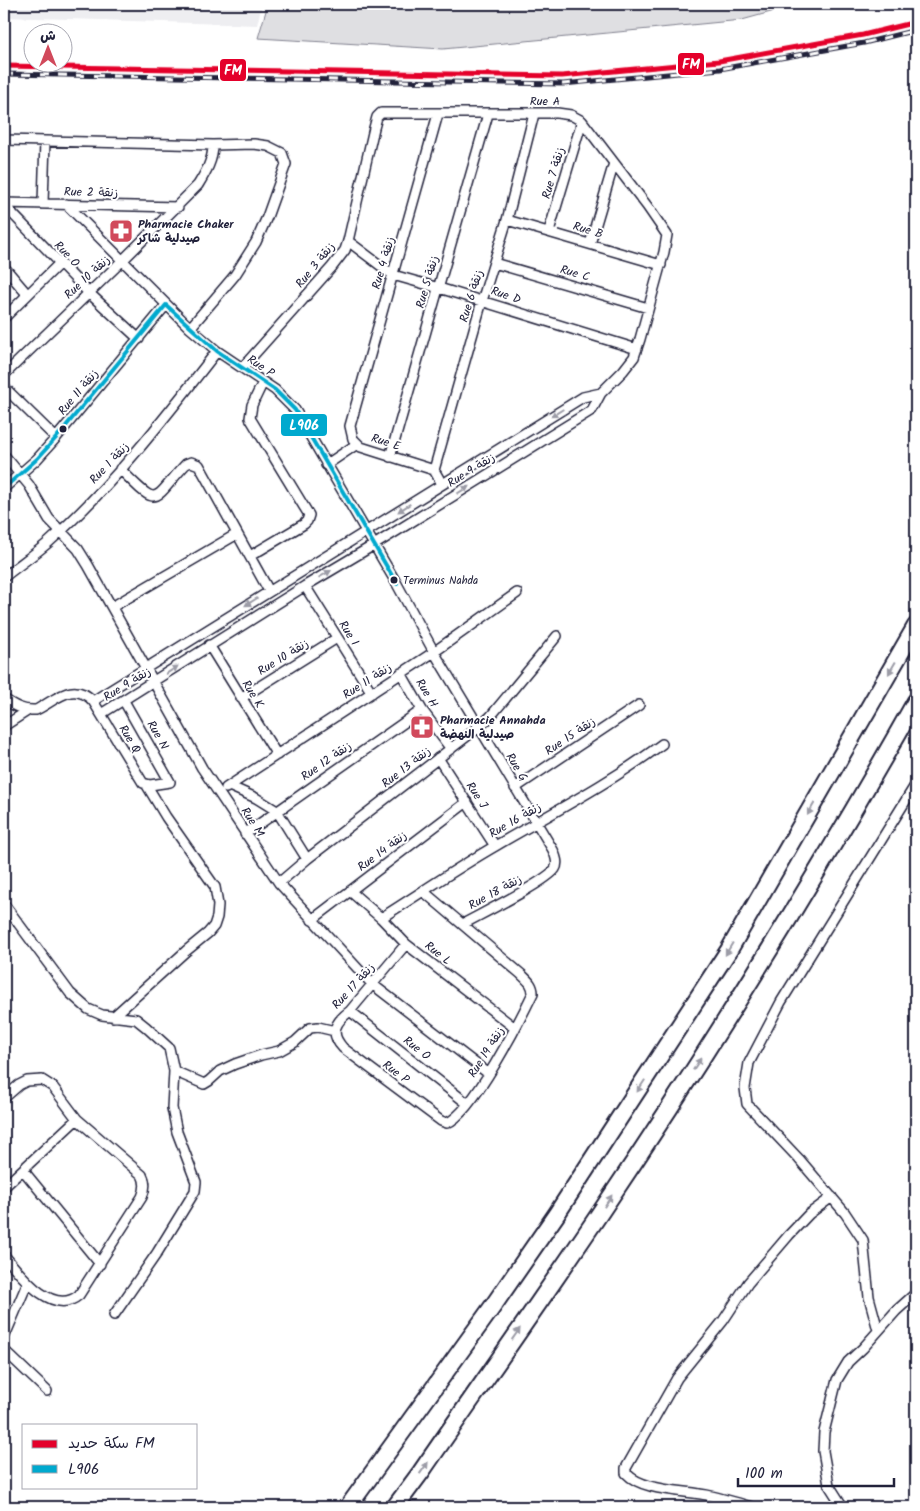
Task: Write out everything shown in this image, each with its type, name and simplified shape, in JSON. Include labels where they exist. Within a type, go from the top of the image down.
[{"type":"highway","points":[[348,1507],[556,1215],[718,967],[916,626]]},
{"type":"highway","points":[[394,1507],[421,1472],[602,1210],[742,995],[863,795],[916,701]]},
{"type":"street","name":"Rue A","points":[[374,128],[379,115],[384,113],[565,113],[582,121]]},
{"type":"street","name":"Rue 4 زنقة","points":[[352,419],[438,114]]},
{"type":"street","name":"Rue 5 زنقة","points":[[390,457],[488,114]]},
{"type":"street","name":"Rue 6 زنقة","points":[[434,470],[507,220],[534,114]]},
{"type":"street","points":[[582,121],[614,162],[590,244]]},
{"type":"street","name":"Rue 7 زنقة","points":[[549,231],[582,121]]},
{"type":"street","name":"Rue 3 زنقة","points":[[242,368],[339,259],[348,241],[374,128]]},
{"type":"street","points":[[4,140],[213,145],[254,144],[277,149],[282,153],[286,161],[282,178],[267,217],[248,257],[190,328]]},
{"type":"street","points":[[43,203],[45,141]]},
{"type":"street","name":"Rue 10 زنقة","points":[[4,374],[198,185],[207,171],[213,154],[213,145]]},
{"type":"street","name":"Rue 9 زنقة","points":[[601,393],[583,397],[93,702],[101,714],[124,701],[209,645],[592,410],[601,393],[623,372],[636,349],[661,264],[667,235],[614,162]]},
{"type":"street","name":"Rue 2 زنقة","points":[[5,206],[43,203],[178,206]]},
{"type":"street","name":"Rue P","points":[[66,204],[190,328],[218,351],[284,398],[295,410],[397,584]]},
{"type":"street","name":"Rue O","points":[[5,206],[59,264],[138,338]]},
{"type":"street","name":"Rue B","points":[[507,220],[661,264]]},
{"type":"street","name":"Rue D","points":[[348,241],[393,275],[636,349]]},
{"type":"street","name":"Rue C","points":[[494,263],[648,308]]},
{"type":"street","points":[[4,318],[59,264]]},
{"type":"street","points":[[4,267],[27,294]]},
{"type":"street","name":"Rue 11 زنقة","points":[[4,488],[21,474],[56,438],[166,306]]},
{"type":"street","name":"Rue 1 زنقة","points":[[4,577],[61,531],[145,443],[218,351]]},
{"type":"street","points":[[250,556],[304,524],[309,515],[250,418],[252,405],[263,382]]},
{"type":"street","points":[[4,387],[56,438]]},
{"type":"street","name":"Rue E","points":[[352,419],[351,434],[361,447],[434,470]]},
{"type":"street","points":[[326,465],[357,444]]},
{"type":"street","points":[[4,455],[21,474],[49,519],[61,531]]},
{"type":"street","points":[[120,469],[140,490],[148,496],[156,496],[162,493],[186,464],[191,462],[198,464],[269,591]]},
{"type":"street","points":[[434,470],[442,484]]},
{"type":"street","name":"Rue M","points":[[61,531],[78,549],[88,565],[202,768],[279,883],[372,984],[489,1074]]},
{"type":"street","points":[[112,607],[237,534]]},
{"type":"street","name":"Rue G","points":[[397,584],[434,652],[553,850],[557,862],[555,868],[539,881]]},
{"type":"street","name":"Rue I","points":[[305,586],[372,693]]},
{"type":"street","name":"Rue 11 زنقة","points":[[229,786],[434,652],[517,593]]},
{"type":"street","name":"Rue 13 زنقة","points":[[279,883],[307,859],[479,727],[490,717],[557,636]]},
{"type":"street","name":"Rue 10 زنقة","points":[[241,698],[337,638]]},
{"type":"street","name":"Rue K","points":[[209,645],[276,755]]},
{"type":"street","name":"Rue H","points":[[401,673],[422,710],[451,749]]},
{"type":"street","points":[[4,699],[16,707],[30,710],[36,710],[63,694],[74,692],[83,693],[93,702]]},
{"type":"street","name":"Rue N","points":[[124,701],[170,782],[157,785],[146,784]]},
{"type":"street","name":"Rue 15 زنقة","points":[[515,788],[639,705]]},
{"type":"street","points":[[4,726],[30,710]]},
{"type":"street","name":"Rue 12 زنقة","points":[[245,834],[422,710]]},
{"type":"street","name":"Rue Q","points":[[101,714],[138,777],[146,784]]},
{"type":"street","name":"Rue 16 زنقة","points":[[381,918],[495,846],[537,823],[643,758],[662,744]]},
{"type":"street","name":"Rue J","points":[[438,758],[495,846]]},
{"type":"street","points":[[113,1017],[208,933],[214,926],[217,917],[218,898],[215,887],[146,784]]},
{"type":"street","points":[[878,1330],[869,1297],[863,1240],[832,1197],[800,1159],[747,1104],[745,1088],[749,1063],[781,1002],[916,784]]},
{"type":"street","points":[[218,790],[229,786],[256,798],[277,811],[307,859]]},
{"type":"street","name":"Rue 14 زنقة","points":[[312,920],[467,802]]},
{"type":"street","name":"Rue 18 زنقة","points":[[464,924],[539,881]]},
{"type":"street","name":"Rue L","points":[[350,891],[381,918],[406,944],[516,1028]]},
{"type":"street","points":[[423,891],[464,924]]},
{"type":"street","points":[[4,904],[70,993],[88,1008],[102,1015],[136,1019],[169,1048],[174,1071],[172,1108],[178,1132],[196,1182],[195,1191],[157,1253],[114,1315]]},
{"type":"street","name":"Rue 19 زنقة","points":[[433,1115],[447,1123],[457,1116],[468,1104],[489,1074],[516,1028],[533,993],[529,981],[464,924]]},
{"type":"street","name":"Rue 17 زنقة","points":[[335,1031],[340,1018],[350,1011],[406,944]]},
{"type":"street","name":"Rue O","points":[[350,1011],[468,1104]]},
{"type":"street","points":[[174,1071],[204,1084],[209,1082],[220,1071],[235,1064],[284,1049],[310,1028],[318,1027],[335,1031]]},
{"type":"street","name":"Rue P","points":[[335,1031],[337,1041],[344,1048],[433,1115]]},
{"type":"street","points":[[4,1098],[19,1085],[27,1081],[42,1080],[53,1087],[77,1119],[142,1175],[144,1179],[142,1197],[79,1295],[71,1300],[50,1299],[27,1284],[4,1255]]},
{"type":"street","points":[[4,1187],[77,1119]]},
{"type":"street","points":[[22,1170],[100,1264]]},
{"type":"street","points":[[752,1507],[710,1496],[652,1486],[632,1479],[626,1473],[626,1468],[677,1378],[723,1321],[748,1283],[789,1235],[810,1214],[832,1197]]},
{"type":"street","points":[[4,1338],[27,1284]]},
{"type":"street","points":[[843,1507],[829,1485],[823,1451],[824,1432],[837,1380],[848,1362],[896,1311],[916,1293]]},
{"type":"street","points":[[4,1350],[48,1391]]},
{"type":"shaded area","points":[[4,4],[262,4],[257,25],[4,17]]},
{"type":"shaded area","points":[[268,4],[800,4],[742,20],[443,49],[258,38]]},
{"type":"railway","points":[[4,74],[563,84],[720,69],[864,43],[916,30]]},
{"type":"rail line","name":"FM","points":[[4,66],[562,76],[719,61],[863,35],[916,22]]},
{"type":"transit line","name":"L906","points":[[166,305],[217,351],[275,390],[295,410],[397,584]]},
{"type":"transit line","name":"L906","points":[[4,488],[37,459],[56,438],[166,305]]},
{"type":"place","name":"Pharmacie Chaker صيدلية شاكر","points":[[121,231]]},
{"type":"place","name":"Terminus Nahda","points":[[394,580]]},
{"type":"place","name":"Pharmacie Annahda صيدلية النهضة","points":[[422,727]]}]
